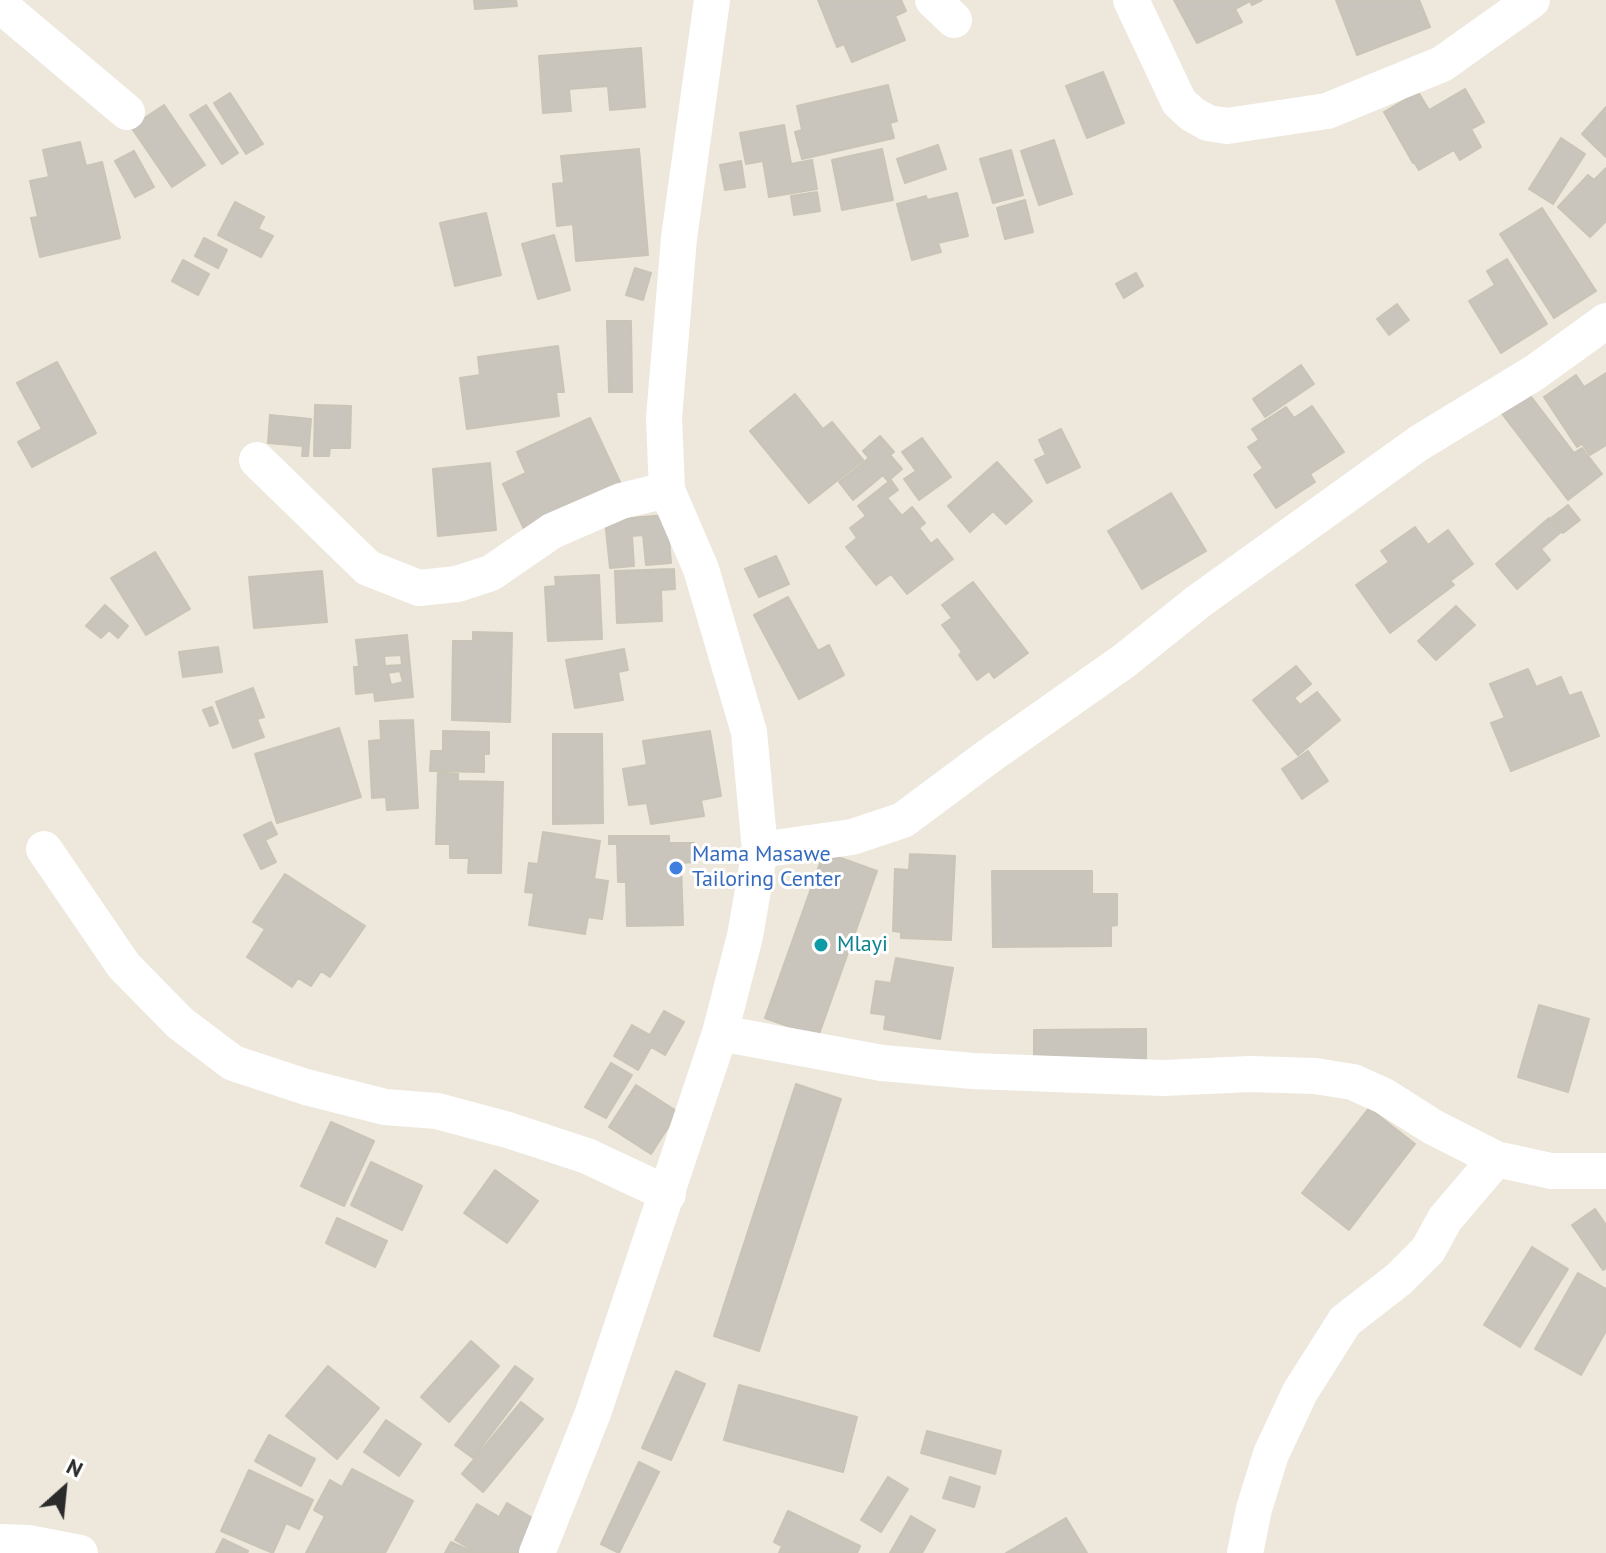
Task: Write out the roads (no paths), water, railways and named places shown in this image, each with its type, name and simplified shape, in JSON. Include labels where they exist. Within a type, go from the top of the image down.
[{"type":"street","points":[[537,1553],[593,1413],[720,1033],[745,936],[760,850],[749,732],[701,569],[667,490],[664,418],[679,238],[712,0]]},
{"type":"street","points":[[1131,0],[1179,102],[1208,123],[1227,126],[1327,111],[1428,70],[1442,64],[1532,0]]},
{"type":"street","points":[[0,5],[127,112]]},
{"type":"street","points":[[760,850],[852,837],[903,820],[1419,443],[1534,373],[1606,321]]},
{"type":"street","points":[[257,460],[368,568],[419,588],[457,584],[491,573],[552,531],[621,501],[667,490]]},
{"type":"street","points":[[44,849],[124,966],[180,1023],[233,1063],[306,1087],[385,1107],[437,1111],[508,1130],[587,1156],[668,1194]]},
{"type":"street","points":[[720,1033],[882,1063],[973,1071],[1163,1078],[1251,1074],[1353,1082],[1496,1159],[1551,1171],[1606,1171]]},
{"type":"street","points":[[1245,1553],[1254,1509],[1271,1454],[1300,1392],[1345,1321],[1399,1279],[1428,1250],[1445,1219],[1496,1159]]},
{"type":"street","points":[[0,1542],[28,1543],[80,1553]]},
{"type":"place","name":"Mama Masawe Tailoring Center","points":[[676,868]]},
{"type":"place","name":"Mlayi","points":[[821,945]]}]
